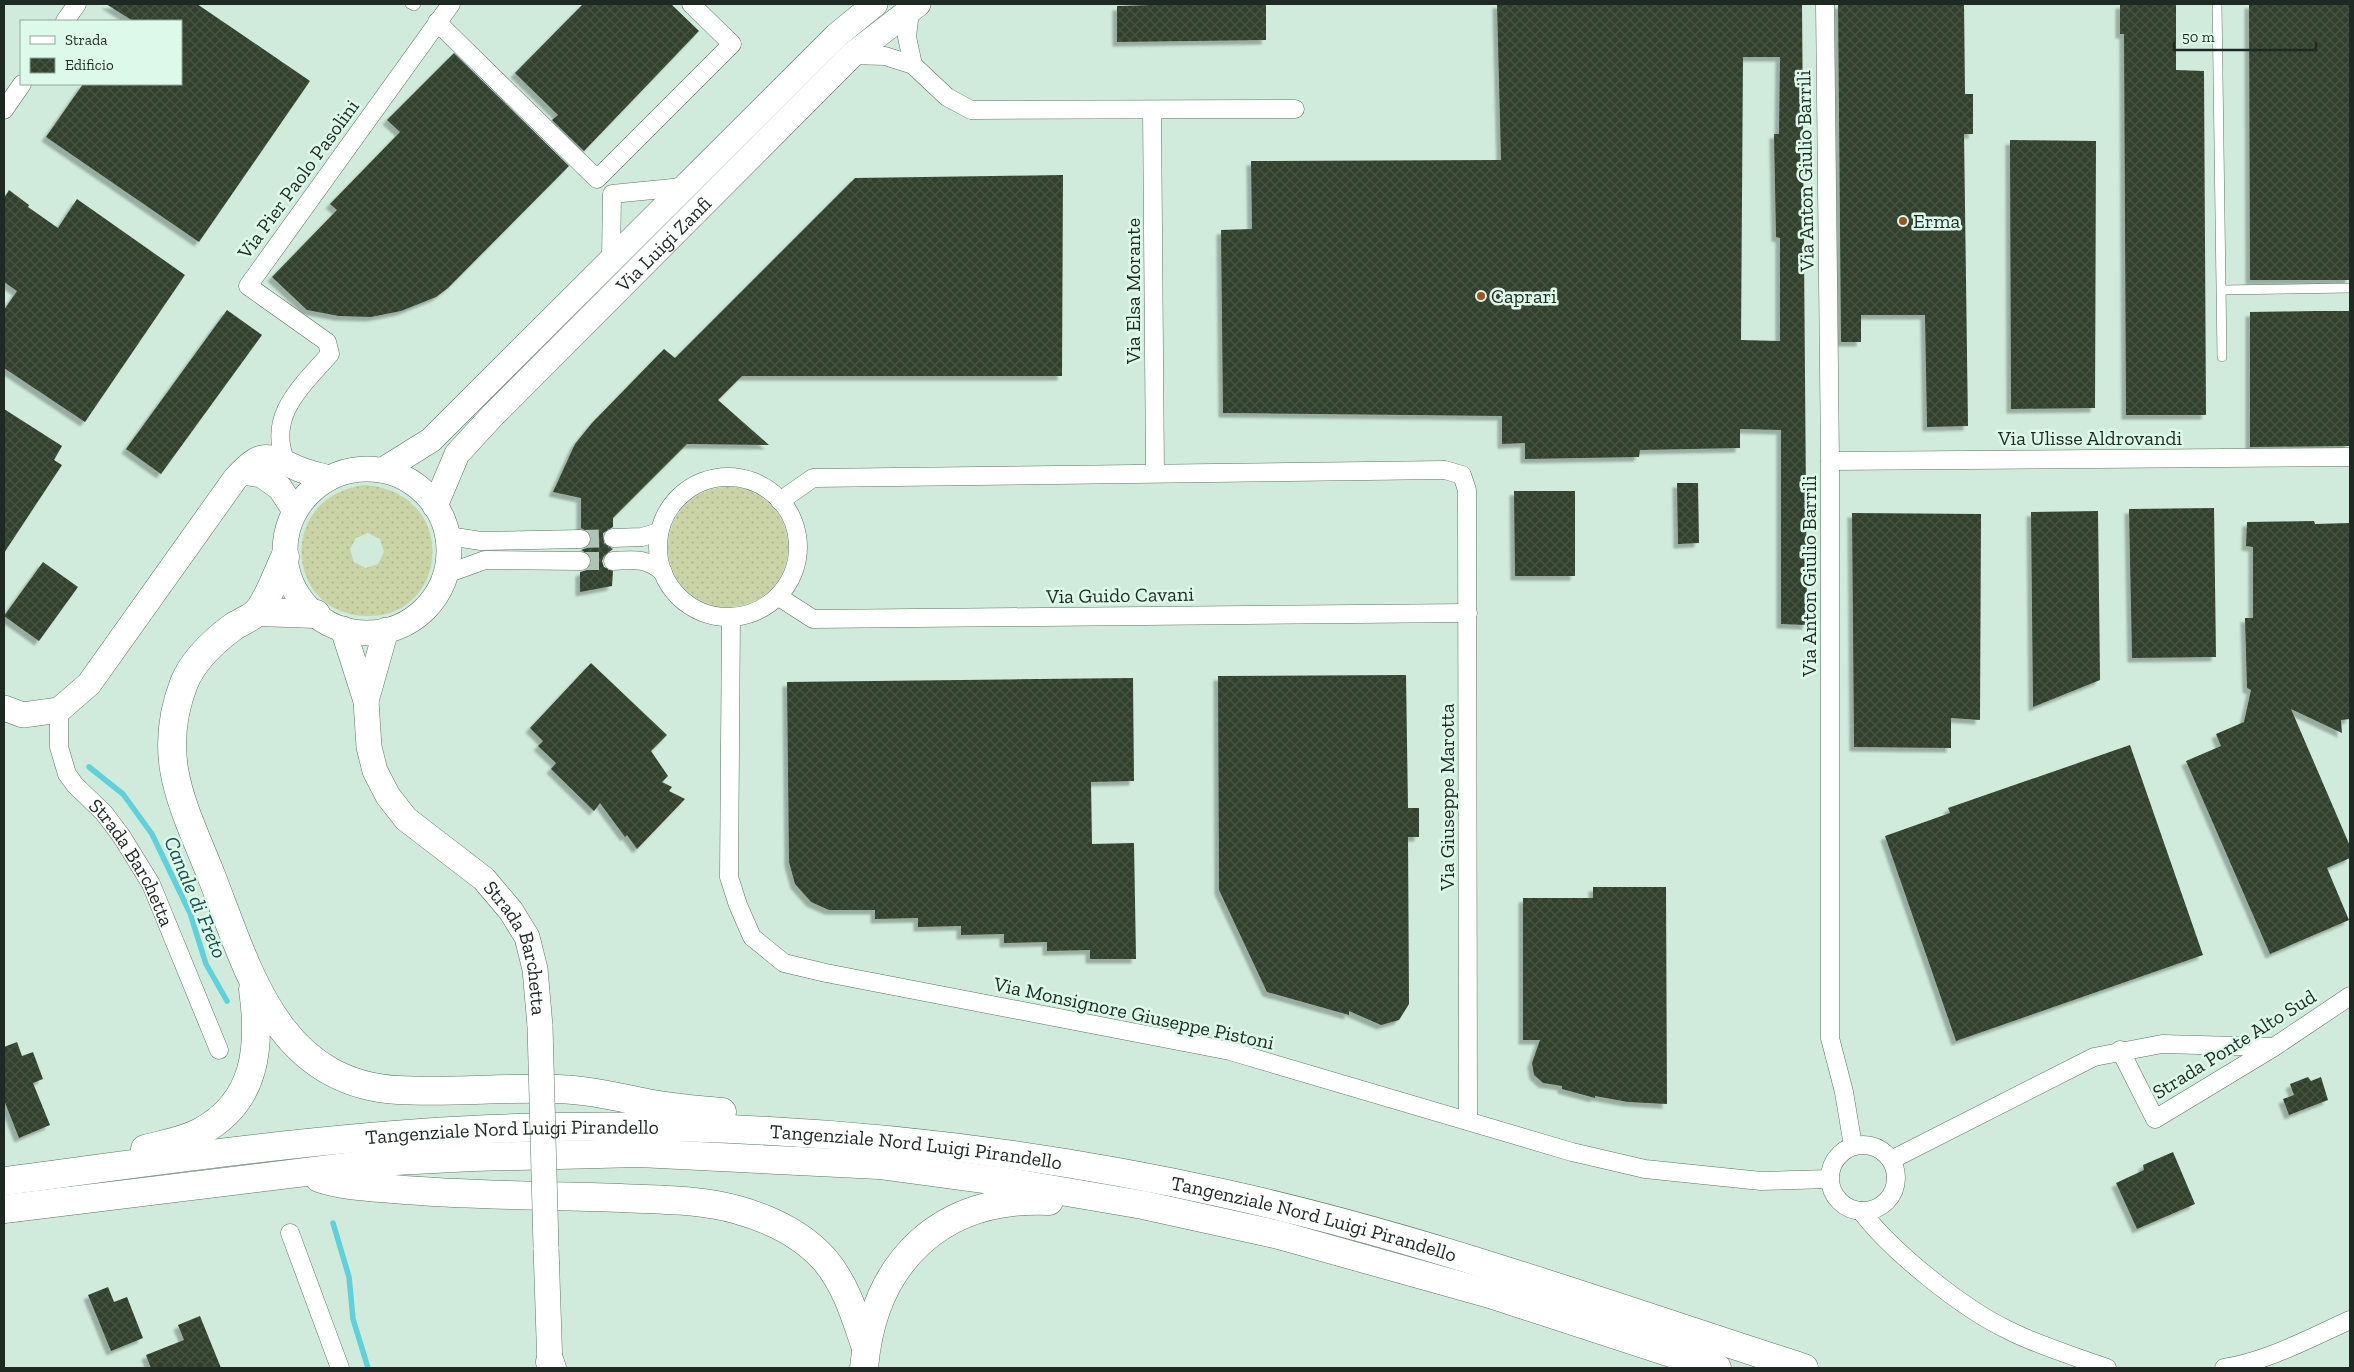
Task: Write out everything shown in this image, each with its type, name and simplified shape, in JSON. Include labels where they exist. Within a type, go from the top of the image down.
[{"type":"highway","points":[[286,557],[258,612],[216,641],[192,668],[180,698],[171,737],[172,770],[176,787],[252,978],[281,1029],[302,1052],[335,1074],[376,1088],[424,1091],[505,1088],[580,1090],[674,1107],[733,1112],[841,1136]]},
{"type":"highway","points":[[258,612],[316,614]]},
{"type":"highway","points":[[16,1180],[179,1140],[201,1132],[214,1123],[236,1101],[250,1076],[254,1060],[258,1022],[252,978]]},
{"type":"highway","name":"Tangenziale Nord Luigi Pirandello","points":[[16,1180],[314,1143],[489,1129],[664,1127],[841,1136],[1046,1161],[1221,1193],[1346,1224],[1498,1269],[1804,1368]]},
{"type":"highway","name":"Tangenziale Nord Luigi Pirandello","points":[[4,1208],[395,1161],[502,1156],[649,1154],[879,1165],[1020,1184],[1143,1205],[1216,1220],[1339,1251],[1490,1294],[1717,1368]]},
{"type":"highway","points":[[301,1172],[342,1183],[410,1190],[666,1200],[737,1209],[788,1230],[808,1243],[825,1260],[840,1282],[853,1308],[864,1357]]},
{"type":"highway","points":[[864,1357],[878,1304],[893,1273],[920,1243],[955,1218],[973,1210],[1014,1202],[1040,1200],[1143,1205]]},
{"type":"street","points":[[66,20],[77,4]]},
{"type":"street","name":"Via Pier Paolo Pasolini","points":[[286,462],[280,448],[281,419],[302,384],[330,354],[327,342],[248,286],[451,4]]},
{"type":"street","points":[[597,178],[732,44],[691,4]]},
{"type":"street","name":"Via Luigi Zanfi","points":[[383,470],[431,440],[837,35],[875,4]]},
{"type":"street","name":"Via Anton Giulio Barrili","points":[[1825,4],[1830,461],[1830,1038],[1844,1092],[1853,1146]]},
{"type":"street","points":[[913,65],[906,37],[914,7]]},
{"type":"street","name":"Via Luigi Zanfi","points":[[435,506],[457,454],[463,447],[852,54],[914,7]]},
{"type":"street","points":[[437,22],[612,194],[611,259]]},
{"type":"street","points":[[852,54],[885,56],[913,65],[947,97],[971,110],[1295,108]]},
{"type":"street","points":[[4,110],[21,85]]},
{"type":"street","name":"Via Elsa Morante","points":[[1152,110],[1155,472]]},
{"type":"street","points":[[612,194],[683,187]]},
{"type":"street","points":[[4,708],[23,715],[59,710],[89,684],[242,472],[257,459],[271,456],[299,469],[329,478]]},
{"type":"street","name":"Via Ulisse Aldrovandi","points":[[1830,461],[2350,457]]},
{"type":"street","points":[[351,470],[383,470],[410,481],[424,492],[435,506],[448,536],[449,553],[446,574],[435,596],[423,611],[405,623],[386,630],[365,632],[343,629],[316,614],[303,602],[289,575],[286,539],[295,511],[308,494],[329,478],[351,470]]},
{"type":"street","name":"Via Giuseppe Marotta","points":[[1155,472],[1445,470],[1462,475],[1467,490],[1468,1120]]},
{"type":"street","points":[[242,472],[262,475],[280,488],[295,511]]},
{"type":"street","points":[[780,501],[813,478],[1155,472]]},
{"type":"street","points":[[719,478],[735,478],[752,482],[769,491],[780,501],[793,522],[798,543],[797,560],[792,576],[779,597],[755,612],[731,617],[716,616],[691,606],[680,598],[669,585],[663,572],[658,548],[664,519],[676,500],[697,484],[719,478]]},
{"type":"street","points":[[613,538],[642,538],[660,532]]},
{"type":"street","points":[[448,536],[481,541],[581,539]]},
{"type":"street","points":[[446,574],[485,560],[581,561]]},
{"type":"street","points":[[612,560],[639,560],[651,563],[663,572]]},
{"type":"street","name":"Via Guido Cavani","points":[[779,597],[813,619],[1468,613]]},
{"type":"street","name":"Via Monsignore Giuseppe Pistoni","points":[[731,617],[729,877],[738,905],[752,937],[784,963],[826,973],[1230,1051],[1572,1152],[1646,1169],[1761,1181],[1829,1179]]},
{"type":"street","name":"Strada Barchetta","points":[[343,629],[366,701],[369,747],[376,771],[388,796],[406,819],[484,879],[511,911],[528,937],[535,969],[540,1026],[551,1366]]},
{"type":"street","name":"Strada Barchetta","points":[[366,701],[386,630]]},
{"type":"street","name":"Strada Barchetta","points":[[59,710],[59,747],[67,774],[75,785],[104,813],[122,836],[151,884],[219,1050]]},
{"type":"street","name":"Strada Ponte Alto Sud","points":[[2120,1050],[2156,1119],[2274,1047],[2350,996]]},
{"type":"street","points":[[1891,1160],[2094,1057],[2120,1050],[2162,1044],[2274,1047]]},
{"type":"street","points":[[1861,1211],[1881,1206],[1894,1190],[1896,1179],[1895,1169],[1891,1160],[1884,1152],[1874,1146],[1864,1144],[1844,1150],[1836,1158],[1831,1168],[1829,1179],[1836,1197],[1842,1204],[1861,1211],[1901,1252],[1958,1299],[2008,1330],[2107,1368]]},
{"type":"street","points":[[290,1233],[340,1368]]},
{"type":"street","points":[[2224,1368],[2240,1366],[2301,1343],[2350,1320]]},
{"type":"lane","points":[[410,4],[414,6],[416,4]]},
{"type":"lane","points":[[2217,4],[2222,356]]},
{"type":"lane","points":[[2221,290],[2350,288]]},
{"type":"green space","points":[[365,485],[396,493],[417,509],[429,530],[432,554],[427,577],[415,597],[394,611],[367,616],[339,611],[319,597],[306,577],[302,554],[305,531],[316,510],[336,494]],"holes":[[[368,533],[380,539],[384,552],[378,564],[366,568],[354,562],[350,549],[356,538]]]},
{"type":"green space","points":[[728,487],[751,492],[761,497],[770,505],[778,514],[783,524],[788,547],[783,570],[778,580],[770,589],[761,597],[751,602],[728,607],[705,602],[695,597],[686,589],[678,580],[673,570],[668,547],[673,524],[678,514],[686,505],[695,497],[705,492]]},
{"type":"building","points":[[106,4],[197,4],[310,81],[199,242],[46,137],[82,85],[182,85],[182,20],[131,20]]},
{"type":"building","points":[[583,4],[671,4],[699,31],[584,151],[552,120],[558,115],[515,73]]},
{"type":"building","points":[[1266,4],[1266,40],[1117,42],[1117,6]]},
{"type":"building","name":"Caprari","points":[[1497,4],[1802,4],[1807,625],[1781,624],[1781,430],[1740,429],[1740,448],[1640,450],[1639,457],[1525,459],[1525,443],[1502,444],[1502,416],[1223,413],[1221,230],[1252,229],[1251,161],[1501,160]],"holes":[[[1743,57],[1780,57],[1779,134],[1774,134],[1776,237],[1780,238],[1780,341],[1741,340]]]},
{"type":"building","name":"Erma","points":[[1838,4],[1964,4],[1965,94],[1973,94],[1973,134],[1964,134],[1968,426],[1927,427],[1925,315],[1861,315],[1861,342],[1841,342]]},
{"type":"building","points":[[2120,4],[2176,4],[2176,70],[2204,71],[2206,415],[2126,415],[2124,34],[2120,34]]},
{"type":"building","points":[[2249,4],[2350,4],[2350,280],[2250,280]]},
{"type":"building","points":[[454,53],[569,166],[448,288],[436,297],[401,311],[371,317],[339,316],[307,310],[272,277],[337,210],[330,204],[400,132],[387,120]]},
{"type":"building","points":[[2010,140],[2096,141],[2095,408],[2011,409]]},
{"type":"building","points":[[1063,175],[1062,376],[742,376],[718,400],[769,445],[687,444],[613,518],[613,527],[603,533],[604,543],[613,549],[604,556],[602,561],[604,567],[613,571],[612,586],[580,592],[580,572],[587,570],[592,562],[590,555],[581,550],[587,548],[592,539],[590,533],[581,528],[581,498],[553,492],[575,444],[592,423],[664,349],[675,358],[855,178]]},
{"type":"building","points":[[9,190],[29,205],[28,207],[58,228],[77,199],[185,275],[85,422],[4,368],[4,310],[17,291],[4,282],[4,198]]},
{"type":"building","points":[[227,310],[262,335],[161,474],[126,449]]},
{"type":"building","points":[[2350,311],[2350,446],[2250,447],[2250,312]]},
{"type":"building","points":[[4,409],[62,446],[54,460],[62,465],[4,553]]},
{"type":"building","points":[[1677,483],[1698,483],[1699,543],[1678,544]]},
{"type":"building","points":[[1514,491],[1575,491],[1575,576],[1515,576]]},
{"type":"building","points":[[2214,508],[2216,657],[2132,658],[2129,509]]},
{"type":"building","points":[[2098,511],[2100,680],[2033,707],[2031,512]]},
{"type":"building","points":[[1852,513],[1981,514],[1980,720],[1951,718],[1951,748],[1854,747]]},
{"type":"building","points":[[2314,521],[2315,524],[2350,523],[2350,719],[2341,720],[2342,733],[2291,709],[2350,846],[2350,858],[2327,868],[2349,920],[2270,954],[2186,761],[2221,746],[2216,734],[2244,722],[2251,690],[2247,688],[2245,618],[2253,618],[2253,547],[2246,546],[2247,522]]},
{"type":"building","points":[[43,562],[78,587],[39,641],[4,616]]},
{"type":"building","points":[[591,663],[667,735],[651,751],[668,776],[662,782],[672,787],[669,791],[685,799],[637,849],[627,835],[625,837],[600,803],[594,811],[551,769],[556,763],[538,746],[543,741],[530,728]]},
{"type":"building","points":[[1406,675],[1408,808],[1419,808],[1419,837],[1408,837],[1409,1004],[1399,1020],[1381,1025],[1349,1011],[1349,1015],[1267,992],[1219,890],[1218,676]]},
{"type":"building","points":[[1133,678],[1134,781],[1091,782],[1092,844],[1134,843],[1136,959],[1090,959],[1090,950],[1047,951],[1047,942],[1004,943],[1004,934],[961,935],[961,926],[918,927],[918,918],[875,919],[875,910],[829,910],[811,902],[795,884],[789,862],[787,682]]},
{"type":"building","points":[[2130,745],[2203,955],[1956,1041],[1885,836],[1950,813],[1948,808]]},
{"type":"building","points":[[1593,887],[1666,887],[1667,1104],[1628,1102],[1595,1096],[1595,1098],[1562,1089],[1562,1086],[1543,1083],[1534,1075],[1532,1063],[1540,1040],[1523,1040],[1523,898],[1593,898]]},
{"type":"building","points":[[17,1042],[22,1056],[33,1052],[43,1079],[33,1083],[50,1125],[19,1138],[4,1100],[4,1047]]},
{"type":"building","points":[[2308,1077],[2311,1081],[2321,1077],[2328,1100],[2289,1115],[2283,1099],[2294,1095],[2290,1084]]},
{"type":"building","points":[[2173,1152],[2195,1204],[2137,1229],[2116,1183],[2144,1170],[2143,1165]]},
{"type":"building","points":[[108,1287],[114,1302],[127,1297],[143,1338],[111,1351],[88,1295]]},
{"type":"building","points":[[200,1316],[221,1368],[151,1368],[146,1355],[184,1340],[178,1325]]},
{"type":"waterway","name":"Canale di Freto","points":[[89,767],[123,794],[152,834],[190,913],[206,964],[227,1001]]},
{"type":"waterway","name":"Canale di Freto","points":[[333,1223],[349,1277],[353,1319],[368,1368]]},
{"type":"tunnel","points":[[581,539],[613,538]]},
{"type":"tunnel","points":[[581,561],[613,561]]},
{"type":"place","name":"Erma","points":[[1903,221]]},
{"type":"place","name":"Caprari","points":[[1481,296]]}]
